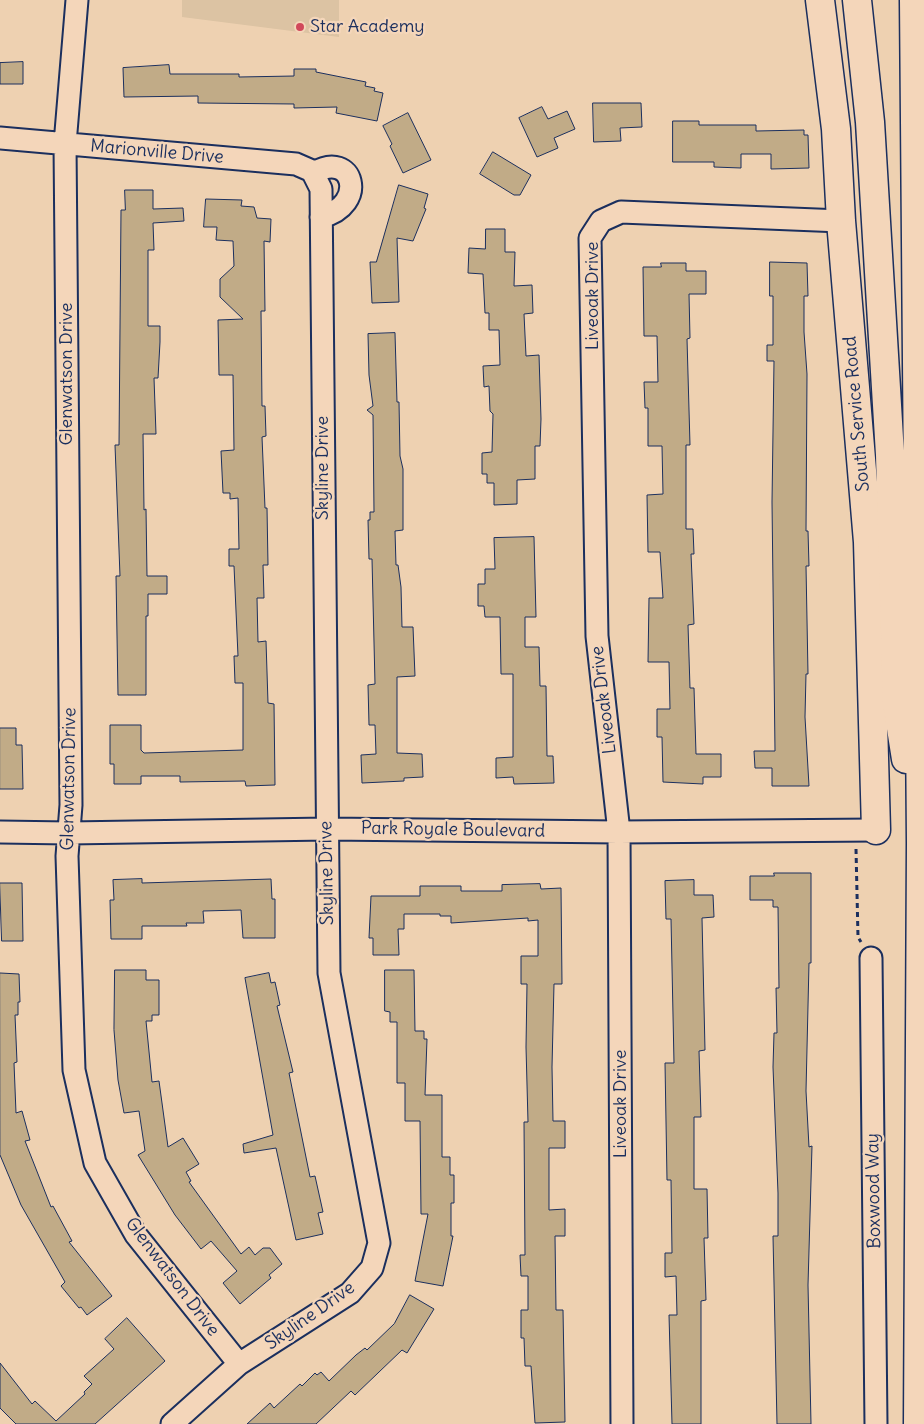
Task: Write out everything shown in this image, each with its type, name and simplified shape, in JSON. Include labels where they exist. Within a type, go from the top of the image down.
[{"type":"main road","name":"South Service Road","points":[[820,0],[836,130],[841,221],[868,542],[865,830]]},
{"type":"main road","points":[[856,0],[870,122],[890,446],[897,703],[921,843]]},
{"type":"main road","points":[[914,0],[921,843],[918,1424]]},
{"type":"street","name":"Glenwatson Drive","points":[[77,0],[65,144],[71,805],[67,856],[74,1070],[95,1163],[136,1235],[239,1364]]},
{"type":"street","name":"Marionville Drive","points":[[0,138],[288,163],[300,165],[313,172]]},
{"type":"street","points":[[313,172],[336,167],[346,174],[352,185],[346,202],[331,215],[321,217]]},
{"type":"street","name":"Skyline Drive","points":[[172,1424],[239,1364],[350,1293],[372,1268],[379,1243],[329,973],[321,189],[313,172]]},
{"type":"street","name":"Liveoak Drive","points":[[622,1424],[619,832],[597,636],[590,238],[601,221],[621,212],[841,221]]},
{"type":"street","name":"Park Royale Boulevard","points":[[0,832],[69,833],[327,829],[619,832],[865,830]]},
{"type":"street","name":"Boxwood Way","points":[[871,958],[876,1424]]},
{"type":"path","points":[[865,830],[858,937],[871,958]]},
{"type":"shaded area","name":"Star Academy","points":[[182,0],[339,0],[339,37],[182,17]]},
{"type":"building","points":[[23,62],[23,84],[0,84],[0,63]]},
{"type":"building","points":[[169,65],[170,74],[239,74],[239,77],[294,76],[294,69],[316,69],[316,72],[366,82],[365,86],[375,88],[374,91],[383,93],[377,121],[336,113],[337,107],[294,108],[294,104],[198,103],[198,96],[124,97],[123,68]]},
{"type":"building","points":[[593,103],[641,103],[642,127],[620,128],[621,141],[594,142]]},
{"type":"building","points":[[542,107],[548,119],[567,111],[575,129],[554,138],[558,148],[537,157],[519,118]]},
{"type":"building","points":[[408,113],[431,160],[403,173],[383,126]]},
{"type":"building","points":[[673,121],[699,121],[699,125],[756,125],[756,131],[804,130],[804,135],[808,135],[809,168],[771,169],[771,154],[741,154],[741,168],[714,167],[714,162],[673,162]]},
{"type":"building","points":[[493,152],[531,175],[520,195],[514,195],[480,174]]},
{"type":"building","points":[[399,185],[428,194],[424,208],[426,209],[413,241],[397,238],[399,302],[372,303],[370,262],[376,262]]},
{"type":"building","points":[[125,190],[153,190],[153,209],[183,208],[184,221],[153,223],[154,250],[148,250],[148,326],[160,326],[160,342],[158,378],[154,378],[156,434],[143,434],[147,576],[167,576],[167,594],[148,594],[148,616],[146,616],[146,695],[118,695],[116,576],[120,576],[115,445],[119,445],[121,210],[125,210]]},
{"type":"building","points":[[206,199],[242,200],[241,206],[254,207],[257,218],[271,219],[270,242],[264,241],[265,311],[261,311],[262,406],[265,406],[266,436],[262,437],[265,508],[267,508],[268,565],[263,565],[264,598],[257,598],[258,642],[266,641],[268,703],[274,704],[275,785],[246,786],[245,781],[180,782],[180,776],[141,776],[141,784],[114,784],[114,764],[110,764],[110,725],[141,725],[141,750],[144,753],[243,750],[243,683],[235,683],[234,656],[238,656],[234,566],[229,566],[229,549],[239,549],[238,498],[230,499],[230,493],[223,493],[221,451],[234,450],[233,375],[219,375],[218,320],[243,319],[220,297],[220,279],[234,266],[233,241],[216,240],[217,227],[204,227]]},
{"type":"building","points":[[486,229],[505,229],[505,252],[515,252],[514,286],[532,285],[533,313],[524,314],[526,356],[539,355],[540,446],[535,446],[535,479],[517,480],[517,504],[494,505],[494,483],[487,483],[487,474],[482,474],[482,453],[492,452],[493,414],[490,411],[489,386],[484,387],[483,366],[500,365],[499,330],[489,330],[489,313],[485,313],[483,274],[468,273],[469,248],[485,249]]},
{"type":"building","points":[[770,262],[807,263],[808,296],[804,296],[804,332],[807,374],[806,531],[808,531],[809,566],[806,566],[808,674],[806,674],[805,717],[809,786],[772,786],[772,768],[755,768],[754,751],[775,751],[772,502],[774,361],[767,361],[767,345],[773,345],[773,296],[770,296]]},
{"type":"building","points":[[661,263],[686,263],[686,271],[706,271],[706,294],[689,294],[690,338],[687,339],[690,445],[686,445],[686,529],[693,529],[694,554],[691,554],[694,624],[688,625],[690,688],[694,688],[696,754],[721,754],[721,777],[703,777],[703,784],[663,782],[662,737],[657,737],[657,709],[670,709],[669,662],[648,662],[649,598],[663,598],[660,552],[648,552],[647,495],[663,494],[662,446],[648,446],[648,408],[645,408],[644,382],[658,382],[657,336],[644,336],[643,267],[661,267]]},
{"type":"building","points":[[395,333],[400,456],[403,469],[403,530],[395,531],[396,565],[398,565],[401,587],[402,627],[413,627],[415,676],[397,677],[397,753],[422,754],[423,777],[404,778],[404,781],[362,783],[361,755],[376,754],[375,725],[369,725],[368,685],[375,684],[372,559],[369,559],[368,520],[370,520],[370,512],[374,512],[373,415],[367,410],[373,406],[369,375],[368,334]]},
{"type":"building","points":[[534,537],[536,617],[525,617],[525,647],[539,647],[540,686],[546,686],[547,756],[553,756],[554,783],[514,784],[513,777],[496,778],[496,758],[513,757],[513,674],[501,674],[500,617],[485,617],[484,606],[478,606],[478,584],[485,584],[485,569],[495,569],[494,538]]},
{"type":"building","points":[[0,728],[16,728],[16,745],[22,745],[23,789],[0,789]]},
{"type":"building","points":[[774,873],[811,873],[811,963],[809,963],[806,1091],[809,1147],[812,1146],[808,1285],[811,1424],[777,1424],[773,1236],[778,1236],[778,1193],[773,1067],[774,1033],[777,1033],[776,988],[779,988],[778,907],[773,907],[773,900],[750,900],[750,876],[774,876]]},
{"type":"building","points":[[142,879],[142,883],[271,879],[272,899],[275,899],[275,938],[243,938],[241,910],[203,911],[204,923],[186,923],[187,926],[142,926],[142,939],[111,939],[110,900],[114,900],[113,880]]},
{"type":"building","points":[[694,880],[694,895],[713,895],[714,917],[702,918],[705,1050],[699,1051],[701,1117],[694,1117],[694,1189],[707,1189],[708,1238],[704,1238],[706,1300],[701,1301],[701,1424],[672,1424],[669,1315],[677,1315],[676,1276],[665,1277],[665,1253],[672,1253],[671,1180],[667,1180],[665,1063],[674,1063],[671,919],[666,919],[665,881]]},
{"type":"building","points":[[0,883],[22,883],[23,941],[2,941]]},
{"type":"building","points":[[540,884],[541,889],[561,888],[562,984],[554,984],[552,1067],[553,1121],[565,1121],[565,1148],[549,1148],[549,1210],[565,1209],[565,1236],[555,1236],[556,1310],[563,1310],[565,1422],[535,1423],[531,1366],[525,1366],[524,1338],[521,1338],[521,1310],[528,1310],[528,1276],[521,1276],[520,1255],[525,1255],[524,1122],[528,1122],[527,984],[521,984],[521,956],[538,956],[538,920],[528,921],[528,918],[451,923],[451,916],[440,916],[440,914],[404,914],[404,929],[398,929],[399,955],[373,955],[373,938],[369,938],[371,896],[420,896],[420,886],[461,886],[461,891],[502,891],[502,885]]},
{"type":"building","points":[[115,970],[146,970],[146,980],[159,980],[159,1015],[152,1015],[152,1021],[146,1021],[152,1082],[159,1081],[168,1147],[183,1138],[199,1164],[186,1172],[191,1181],[189,1182],[241,1254],[249,1247],[255,1255],[263,1248],[270,1248],[282,1264],[269,1275],[271,1278],[240,1304],[223,1283],[237,1271],[211,1241],[201,1249],[175,1215],[138,1155],[145,1151],[139,1111],[124,1113],[118,1080],[114,1030]]},
{"type":"building","points":[[385,970],[414,970],[415,1031],[424,1031],[424,1039],[427,1039],[425,1095],[442,1095],[442,1157],[450,1157],[450,1175],[454,1175],[454,1203],[451,1203],[451,1236],[453,1236],[443,1286],[415,1281],[428,1214],[421,1214],[420,1121],[405,1121],[405,1083],[397,1083],[397,1022],[390,1022],[390,1012],[385,1011]]},
{"type":"building","points":[[0,973],[19,974],[20,1002],[18,1002],[18,1015],[15,1015],[17,1062],[14,1063],[16,1113],[22,1111],[30,1140],[25,1141],[51,1207],[53,1206],[72,1241],[69,1242],[112,1296],[87,1315],[61,1286],[65,1282],[21,1205],[0,1155]]},
{"type":"building","points":[[269,973],[271,983],[275,982],[280,1005],[277,1006],[293,1072],[289,1073],[310,1177],[315,1176],[323,1212],[318,1213],[323,1234],[296,1240],[276,1148],[244,1153],[243,1144],[273,1135],[245,978]]},
{"type":"building","points":[[410,1295],[434,1309],[407,1353],[402,1350],[355,1395],[351,1391],[316,1424],[247,1424],[270,1403],[274,1408],[315,1373],[317,1375],[321,1372],[329,1381],[356,1355],[365,1348],[367,1350],[394,1324]]},
{"type":"building","points":[[127,1318],[165,1361],[95,1424],[16,1424],[0,1408],[0,1363],[32,1404],[35,1401],[56,1421],[85,1394],[84,1392],[92,1384],[84,1376],[114,1349],[105,1339]]},
{"type":"place","name":"Star Academy","points":[[300,27]]}]
